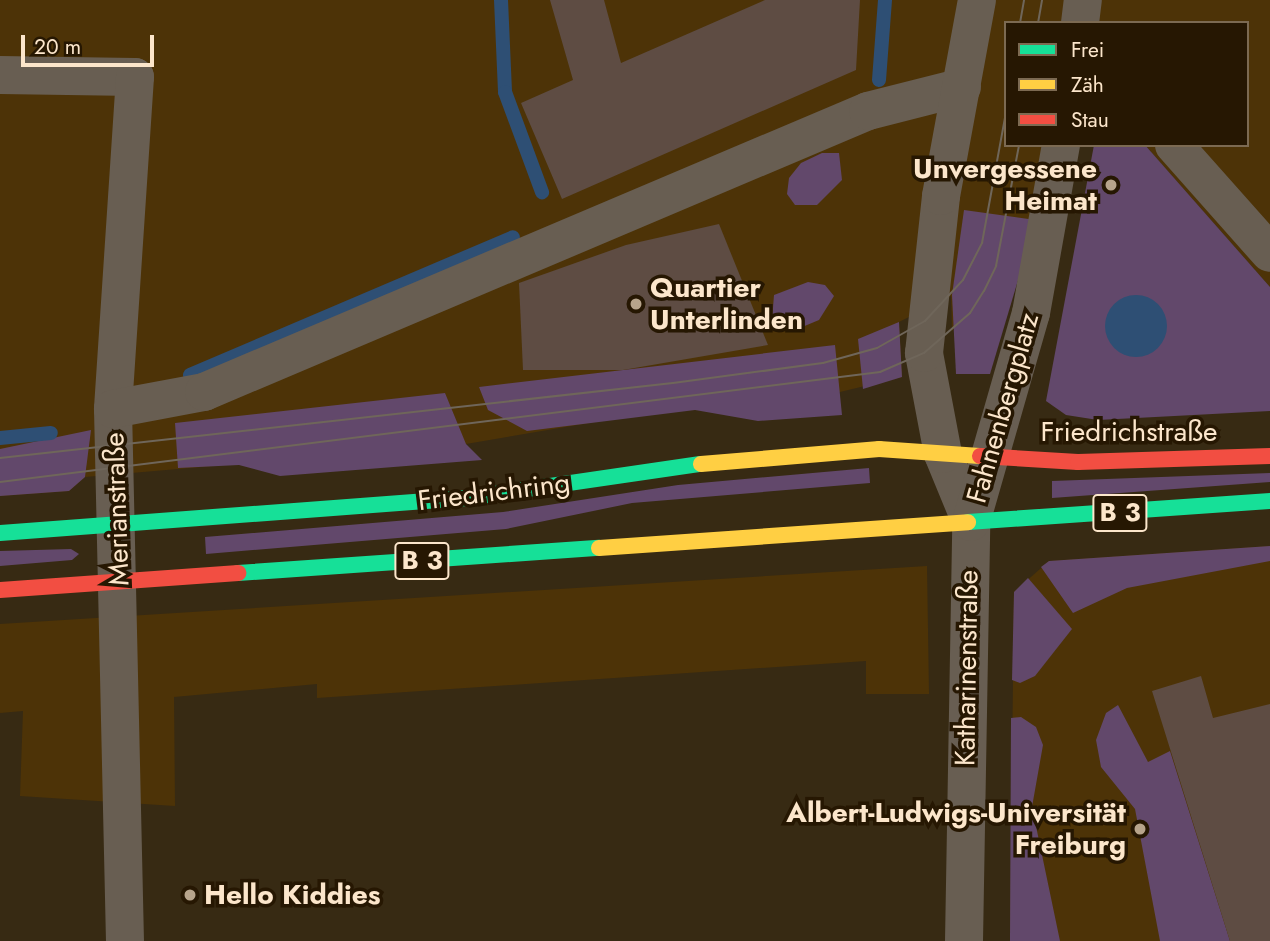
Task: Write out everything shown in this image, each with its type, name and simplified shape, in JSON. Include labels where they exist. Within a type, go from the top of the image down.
[{"type":"main road","name":"Friedrichring","points":[[0,533],[467,498],[762,455],[943,453],[987,456]]},
{"type":"main road","name":"Friedrichstraße","points":[[987,456],[1078,462],[1270,456]]},
{"type":"main road","name":"B 3","points":[[0,590],[1270,501]]},
{"type":"street","name":"Fahnenbergplatz","points":[[971,522],[943,453],[924,353],[925,321],[977,0]]},
{"type":"street","points":[[1080,21],[1083,0]]},
{"type":"street","name":"Merianstraße","points":[[0,75],[135,77],[113,409],[120,583],[125,941]]},
{"type":"street","points":[[113,409],[204,393],[914,95],[962,87]]},
{"type":"street","name":"Fahnenbergplatz","points":[[971,522],[987,456],[1031,313],[1061,147]]},
{"type":"street","points":[[1176,147],[1270,253]]},
{"type":"street","name":"Katharinenstraße","points":[[964,941],[971,522]]},
{"type":"shaded area","points":[[0,0],[1270,0],[1270,287],[1147,147],[1249,147],[1249,21],[1004,21],[1004,147],[1048,147],[1036,220],[952,331],[951,296],[899,322],[902,377],[840,392],[654,412],[466,444],[85,477],[69,491],[0,496]]},
{"type":"shaded area","points":[[1094,147],[1147,147],[1270,287],[1270,411],[1098,420],[1066,415],[1046,401]]},
{"type":"shaded area","points":[[822,153],[839,153],[842,180],[817,205],[795,205],[787,194],[789,178],[801,163]]},
{"type":"shaded area","points":[[964,210],[1036,220],[990,374],[956,374],[952,295]]},
{"type":"shaded area","points":[[808,282],[825,285],[834,296],[819,320],[795,330],[772,320],[774,295]]},
{"type":"shaded area","points":[[899,322],[902,377],[863,389],[858,339]]},
{"type":"shaded area","points":[[835,345],[842,415],[758,421],[695,410],[527,431],[488,410],[479,387]]},
{"type":"shaded area","points":[[445,393],[466,444],[482,460],[280,476],[239,465],[178,468],[175,423]]},
{"type":"shaded area","points":[[91,430],[85,477],[69,491],[0,496],[0,449]]},
{"type":"shaded area","points":[[869,468],[870,483],[632,503],[506,529],[206,554],[205,537],[503,512],[678,485]]},
{"type":"shaded area","points":[[1270,473],[1270,482],[1052,498],[1052,481]]},
{"type":"shaded area","name":"Albert-Ludwigs-Universität Freiburg","points":[[1270,546],[1270,941],[1010,941],[1014,592],[1049,561]]},
{"type":"shaded area","points":[[1270,546],[1270,561],[1127,588],[1073,613],[1041,567],[1049,561]]},
{"type":"shaded area","points":[[71,549],[79,554],[72,560],[0,566],[0,551]]},
{"type":"shaded area","points":[[927,566],[929,694],[866,694],[866,661],[317,698],[317,684],[174,697],[175,806],[20,796],[23,711],[0,713],[0,624]]},
{"type":"shaded area","points":[[1028,578],[1072,629],[1035,676],[1020,683],[1012,680],[1014,592]]},
{"type":"shaded area","points":[[1118,705],[1148,762],[1170,751],[1230,941],[1160,941],[1135,809],[1101,767],[1096,740],[1106,713]]},
{"type":"shaded area","points":[[1021,717],[1036,727],[1043,745],[1032,807],[1060,941],[1010,941],[1011,718]]},
{"type":"water","points":[[1130,295],[1142,295],[1158,304],[1165,314],[1165,338],[1158,348],[1142,357],[1130,357],[1119,352],[1110,343],[1105,332],[1105,320],[1110,309],[1119,300]]},
{"type":"building","points":[[550,0],[604,0],[621,63],[765,0],[860,0],[856,70],[562,199],[521,103],[573,80]]},
{"type":"building","name":"Quartier Unterlinden","points":[[719,224],[768,345],[623,370],[523,370],[519,283],[626,245]]},
{"type":"building","points":[[1201,676],[1213,718],[1270,704],[1270,941],[1230,941],[1152,691]]},
{"type":"waterway","points":[[501,0],[505,92],[542,192]]},
{"type":"waterway","points":[[879,80],[885,0]]},
{"type":"waterway","points":[[190,375],[513,237]]},
{"type":"waterway","points":[[0,438],[51,433]]},
{"type":"tram line","points":[[1020,21],[1024,0]]},
{"type":"tram line","points":[[1038,21],[1042,0]]},
{"type":"tram line","points":[[0,458],[673,383],[823,363],[877,348],[925,321],[963,280],[982,243],[1004,123]]},
{"type":"tram line","points":[[0,482],[880,372],[924,353],[970,313],[984,291],[996,266],[1019,147]]},
{"type":"traffic: fast","points":[[0,533],[467,498],[701,464]]},
{"type":"traffic: fast","points":[[968,522],[1270,501]]},
{"type":"traffic: fast","points":[[238,573],[599,548]]},
{"type":"traffic: slow","points":[[701,464],[879,449],[980,456]]},
{"type":"traffic: slow","points":[[599,548],[968,522]]},
{"type":"traffic: jam","points":[[980,456],[1078,462],[1270,456]]},
{"type":"traffic: jam","points":[[0,590],[238,573]]},
{"type":"place","name":"Unvergessene Heimat","points":[[1111,185]]},
{"type":"place","name":"Quartier Unterlinden","points":[[636,304]]},
{"type":"place","name":"Albert-Ludwigs-Universität Freiburg","points":[[1140,829]]},
{"type":"place","name":"Hello Kiddies","points":[[190,895]]}]
